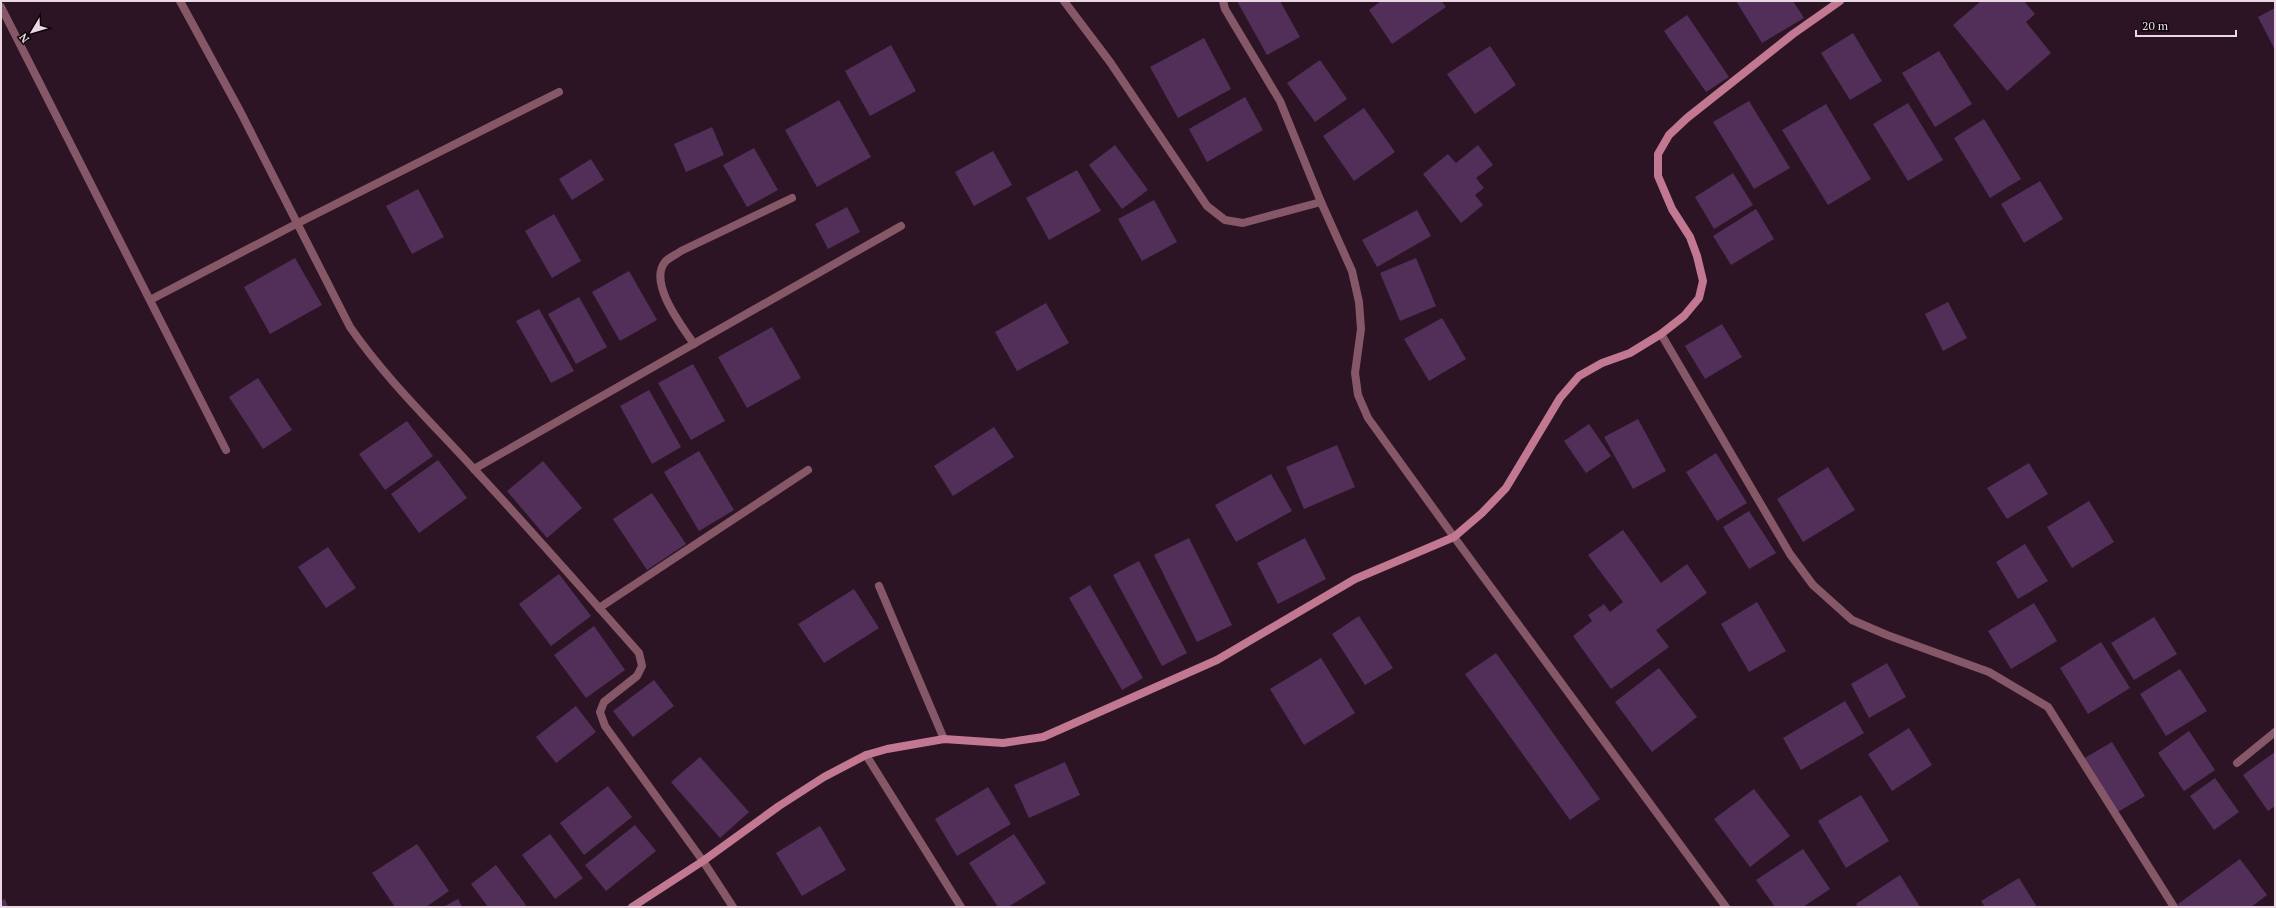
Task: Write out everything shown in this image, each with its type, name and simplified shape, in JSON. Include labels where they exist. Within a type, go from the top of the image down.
[{"type":"street","points":[[180,1],[240,111],[350,327],[368,354],[394,384],[474,469],[639,653],[642,666],[638,676],[604,702],[600,712],[605,726],[703,861],[733,907]]},
{"type":"street","points":[[1064,1],[1110,62],[1207,206],[1225,220],[1243,223],[1321,202]]},
{"type":"street","points":[[1223,1],[1225,9],[1280,101],[1321,202],[1352,271],[1359,302],[1361,329],[1355,373],[1358,395],[1368,418],[1726,907]]},
{"type":"street","points":[[632,907],[703,861],[824,777],[866,755],[887,749],[944,739],[1003,743],[1043,737],[1217,660],[1355,579],[1454,537],[1482,513],[1506,488],[1560,398],[1579,376],[1602,364],[1630,353],[1660,334],[1684,316],[1699,298],[1703,281],[1690,237],[1672,209],[1658,176],[1658,154],[1669,135],[1768,54],[1840,1]]},
{"type":"street","points":[[1,7],[226,450]]},
{"type":"street","points":[[150,300],[298,223],[559,92]]},
{"type":"street","points":[[694,344],[668,302],[660,280],[665,262],[681,251],[792,198]]},
{"type":"street","points":[[474,469],[901,226]]},
{"type":"street","points":[[1660,334],[1790,554],[1813,585],[1852,620],[1887,635],[1989,672],[2048,707],[2174,907]]},
{"type":"street","points":[[599,608],[808,470]]},
{"type":"street","points":[[879,586],[944,739]]},
{"type":"street","points":[[2237,764],[2275,732]]},
{"type":"street","points":[[866,755],[961,907]]},
{"type":"building","points":[[1237,1],[1280,1],[1300,37],[1267,55]]},
{"type":"building","points":[[1381,1],[1441,1],[1446,7],[1392,44],[1369,10]]},
{"type":"building","points":[[1736,1],[1793,1],[1804,18],[1762,43]]},
{"type":"building","points":[[1981,1],[2024,1],[2035,14],[2026,22],[2051,53],[2007,91],[1953,25]]},
{"type":"building","points":[[2275,8],[2275,50],[2258,17]]},
{"type":"building","points":[[1687,15],[1729,77],[1706,92],[1664,31]]},
{"type":"building","points":[[1853,33],[1882,81],[1850,100],[1821,53]]},
{"type":"building","points":[[1204,38],[1231,89],[1178,118],[1150,67]]},
{"type":"building","points":[[891,45],[916,91],[870,116],[845,71]]},
{"type":"building","points":[[1490,46],[1516,85],[1475,114],[1447,74]]},
{"type":"building","points":[[1939,51],[1972,104],[1935,127],[1902,73]]},
{"type":"building","points":[[1320,60],[1347,99],[1315,122],[1287,83]]},
{"type":"building","points":[[1245,97],[1263,130],[1207,162],[1189,129]]},
{"type":"building","points":[[839,100],[871,157],[817,187],[785,130]]},
{"type":"building","points":[[1749,101],[1790,168],[1754,189],[1713,122]]},
{"type":"building","points":[[1908,103],[1943,160],[1908,181],[1873,124]]},
{"type":"building","points":[[1826,104],[1871,179],[1828,205],[1782,130]]},
{"type":"building","points":[[1364,108],[1395,152],[1354,181],[1323,136]]},
{"type":"building","points":[[1984,119],[2021,179],[1990,198],[1954,138]]},
{"type":"building","points":[[712,127],[724,155],[686,172],[674,144]]},
{"type":"building","points":[[1115,145],[1148,190],[1122,209],[1089,165]]},
{"type":"building","points":[[1478,145],[1493,165],[1476,178],[1484,188],[1475,195],[1483,205],[1461,223],[1423,174],[1448,154],[1456,163]]},
{"type":"building","points":[[754,148],[778,190],[747,207],[723,165]]},
{"type":"building","points":[[993,151],[1012,185],[974,206],[955,172]]},
{"type":"building","points":[[591,159],[604,180],[572,200],[559,179]]},
{"type":"building","points":[[1077,170],[1101,211],[1049,240],[1026,198]]},
{"type":"building","points":[[1733,173],[1753,205],[1714,229],[1695,197]]},
{"type":"building","points":[[2040,181],[2063,219],[2024,243],[2001,204]]},
{"type":"building","points":[[418,189],[444,237],[412,254],[386,206]]},
{"type":"building","points":[[1154,200],[1177,242],[1142,261],[1118,219]]},
{"type":"building","points":[[847,207],[860,232],[828,249],[815,224]]},
{"type":"building","points":[[1756,209],[1774,239],[1731,265],[1713,236]]},
{"type":"building","points":[[1417,210],[1431,236],[1377,267],[1362,240]]},
{"type":"building","points":[[554,214],[581,261],[552,278],[525,231]]},
{"type":"building","points":[[295,258],[322,305],[270,334],[244,287]]},
{"type":"building","points":[[1416,258],[1436,306],[1400,321],[1380,273]]},
{"type":"building","points":[[629,271],[657,320],[620,341],[592,292]]},
{"type":"building","points":[[579,297],[607,347],[576,364],[548,314]]},
{"type":"building","points":[[1948,302],[1967,338],[1943,351],[1925,314]]},
{"type":"building","points":[[1046,303],[1069,343],[1017,371],[995,332]]},
{"type":"building","points":[[539,309],[574,371],[551,383],[516,321]]},
{"type":"building","points":[[1442,318],[1466,359],[1429,381],[1404,339]]},
{"type":"building","points":[[1722,324],[1742,357],[1705,379],[1685,346]]},
{"type":"building","points":[[772,327],[801,378],[747,408],[718,357]]},
{"type":"building","points":[[693,364],[725,421],[691,440],[658,383]]},
{"type":"building","points":[[258,378],[292,430],[263,449],[229,397]]},
{"type":"building","points":[[649,390],[681,447],[652,464],[620,406]]},
{"type":"building","points":[[1638,419],[1666,471],[1633,489],[1604,437]]},
{"type":"building","points":[[407,421],[433,456],[385,490],[359,454]]},
{"type":"building","points":[[1589,424],[1611,456],[1586,473],[1564,441]]},
{"type":"building","points":[[994,427],[1014,457],[953,496],[934,466]]},
{"type":"building","points":[[1337,445],[1355,487],[1304,509],[1286,467]]},
{"type":"building","points":[[699,451],[734,510],[699,531],[664,472]]},
{"type":"building","points":[[1716,453],[1747,503],[1717,521],[1686,472]]},
{"type":"building","points":[[438,460],[467,498],[419,533],[391,494]]},
{"type":"building","points":[[543,461],[582,508],[547,538],[507,491]]},
{"type":"building","points":[[2029,463],[2048,494],[2007,519],[1987,488]]},
{"type":"building","points":[[1828,467],[1855,510],[1803,542],[1777,499]]},
{"type":"building","points":[[1271,474],[1292,511],[1236,542],[1215,505]]},
{"type":"building","points":[[652,493],[686,544],[647,570],[613,519]]},
{"type":"building","points":[[2089,501],[2114,542],[2072,568],[2047,527]]},
{"type":"building","points":[[1749,511],[1776,553],[1749,569],[1723,527]]},
{"type":"building","points":[[1623,530],[1661,583],[1687,564],[1707,593],[1656,630],[1669,647],[1611,689],[1573,636],[1592,621],[1588,615],[1604,604],[1610,612],[1623,602],[1588,555]]},
{"type":"building","points":[[1189,538],[1232,625],[1197,642],[1154,555]]},
{"type":"building","points":[[1305,538],[1326,579],[1278,604],[1257,563]]},
{"type":"building","points":[[2025,544],[2048,581],[2018,599],[1996,562]]},
{"type":"building","points":[[328,547],[356,588],[326,608],[298,567]]},
{"type":"building","points":[[1139,561],[1187,653],[1162,666],[1113,575]]},
{"type":"building","points":[[559,574],[591,616],[551,646],[519,604]]},
{"type":"building","points":[[1090,585],[1143,678],[1122,690],[1069,598]]},
{"type":"building","points":[[854,589],[879,628],[824,663],[798,624]]},
{"type":"building","points":[[1757,602],[1786,651],[1749,672],[1721,624]]},
{"type":"building","points":[[2034,603],[2057,641],[2011,669],[1988,631]]},
{"type":"building","points":[[1359,616],[1393,668],[1365,685],[1332,634]]},
{"type":"building","points":[[2154,617],[2177,654],[2134,680],[2111,643]]},
{"type":"building","points":[[594,626],[625,670],[586,698],[554,655]]},
{"type":"building","points":[[2101,642],[2130,688],[2088,714],[2060,668]]},
{"type":"building","points":[[1496,653],[1600,799],[1570,820],[1465,674]]},
{"type":"building","points":[[1321,658],[1355,713],[1304,745],[1270,689]]},
{"type":"building","points":[[1887,663],[1906,697],[1869,718],[1851,684]]},
{"type":"building","points":[[1659,668],[1697,717],[1652,752],[1615,702]]},
{"type":"building","points":[[2180,669],[2207,711],[2166,736],[2140,694]]},
{"type":"building","points":[[654,680],[674,706],[633,737],[613,711]]},
{"type":"building","points":[[1845,701],[1864,733],[1801,770],[1783,738]]},
{"type":"building","points":[[576,706],[596,732],[556,763],[536,737]]},
{"type":"building","points":[[1909,728],[1932,765],[1892,791],[1868,754]]},
{"type":"building","points":[[2189,731],[2215,770],[2184,791],[2158,753]]},
{"type":"building","points":[[2112,742],[2145,796],[2116,813],[2083,759]]},
{"type":"building","points":[[2275,752],[2275,806],[2268,811],[2243,775]]},
{"type":"building","points":[[700,757],[749,812],[720,838],[671,782]]},
{"type":"building","points":[[1065,762],[1080,795],[1029,818],[1014,785]]},
{"type":"building","points":[[2215,778],[2239,812],[2214,830],[2190,796]]},
{"type":"building","points":[[608,786],[632,817],[584,855],[560,823]]},
{"type":"building","points":[[988,787],[1011,824],[957,856],[935,819]]},
{"type":"building","points":[[1754,789],[1790,836],[1750,867],[1714,819]]},
{"type":"building","points":[[1861,795],[1889,841],[1846,868],[1818,821]]},
{"type":"building","points":[[635,825],[656,851],[606,891],[585,865]]},
{"type":"building","points":[[820,826],[846,870],[802,896],[776,853]]},
{"type":"building","points":[[550,834],[583,878],[555,899],[522,855]]},
{"type":"building","points":[[1014,834],[1046,883],[1008,907],[998,907],[969,863]]},
{"type":"building","points":[[417,844],[449,891],[426,907],[395,907],[372,873]]},
{"type":"building","points":[[1803,849],[1830,889],[1803,907],[1775,907],[1756,880]]},
{"type":"building","points":[[2240,859],[2267,895],[2251,907],[2179,907],[2178,904]]},
{"type":"building","points":[[496,865],[526,905],[524,907],[488,907],[471,884]]},
{"type":"building","points":[[1900,875],[1920,907],[1858,907],[1856,904]]},
{"type":"building","points":[[2019,878],[2037,907],[1985,907],[1981,901]]},
{"type":"building","points":[[5,899],[8,907],[1,907],[1,901]]},
{"type":"building","points":[[458,899],[462,907],[443,907]]}]
